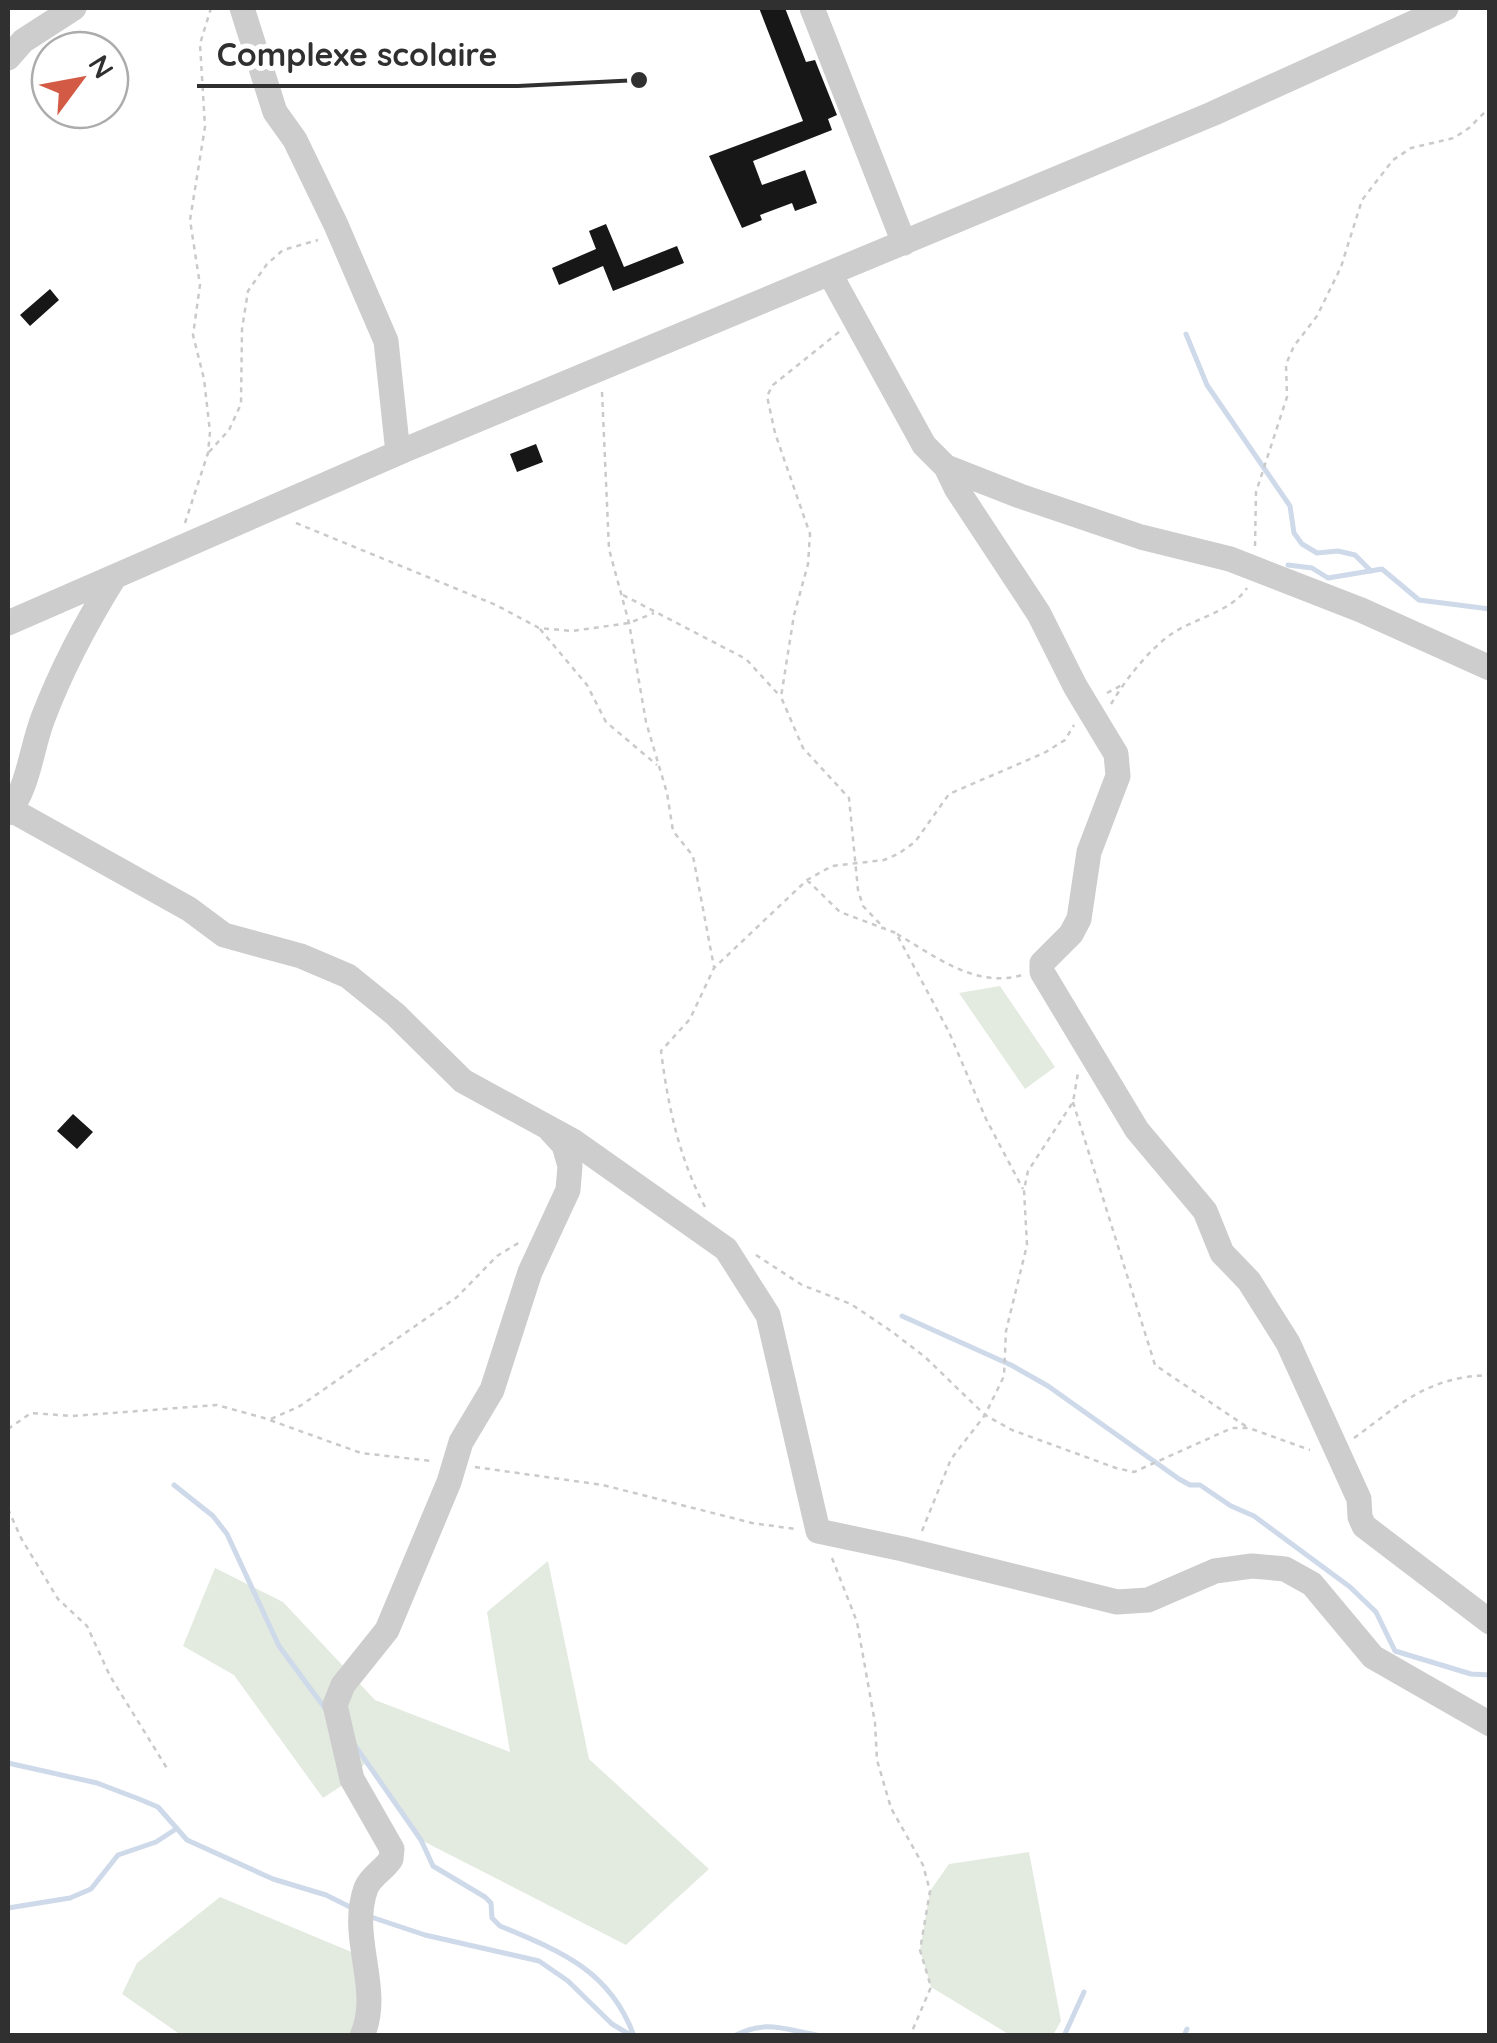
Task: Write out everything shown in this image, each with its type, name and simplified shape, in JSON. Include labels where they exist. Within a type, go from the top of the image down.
[{"type":"street","points":[[8,58],[23,41],[74,8]]},
{"type":"street","points":[[242,8],[275,112],[295,140],[386,341],[398,454]]},
{"type":"street","points":[[812,8],[904,243]]},
{"type":"street","points":[[8,623],[398,454],[1212,114],[1446,8]]},
{"type":"street","points":[[830,274],[924,445],[946,467],[1039,614],[1116,754],[1118,776],[1089,852],[1078,919],[1070,934],[1042,963],[1042,972],[1137,1130],[1205,1211],[1222,1253],[1249,1281],[1288,1343],[1359,1500],[1364,1526],[1490,1622]]},
{"type":"street","points":[[946,467],[1141,537],[1230,558],[1361,610],[1490,668]]},
{"type":"street","points":[[114,578],[80,630],[44,716],[20,796],[8,810],[189,909],[224,935],[301,956],[348,976],[463,1081],[572,1141],[726,1249],[768,1315],[818,1531],[1117,1602],[1148,1600],[1215,1572],[1252,1566],[1284,1569],[1312,1584],[1373,1657],[1490,1724]]},
{"type":"street","points":[[362,2036],[370,2000],[360,1937],[364,1896],[372,1878],[392,1859],[392,1849],[352,1779],[334,1705],[344,1685],[387,1630],[462,1442],[492,1390],[530,1272],[568,1190],[570,1166],[564,1145],[548,1127]]},
{"type":"path","points":[[175,553],[208,453],[210,432],[204,379],[193,336],[200,285],[190,220],[204,127],[200,44],[211,8]]},
{"type":"path","points":[[1102,728],[1110,704],[1122,686],[1163,641],[1242,596],[1253,568],[1258,528],[1256,492],[1287,397],[1286,364],[1294,346],[1317,316],[1340,266],[1362,200],[1392,160],[1411,148],[1454,138],[1490,106]]},
{"type":"path","points":[[208,453],[229,430],[241,404],[242,329],[248,291],[267,264],[283,250],[340,233]]},
{"type":"path","points":[[781,697],[794,615],[808,564],[810,534],[774,433],[767,396],[773,386],[856,320]]},
{"type":"path","points":[[602,370],[609,549],[674,830],[693,856],[714,968]]},
{"type":"path","points":[[267,512],[496,605],[538,628],[587,685],[606,722],[659,767]]},
{"type":"path","points":[[622,594],[746,660],[781,697],[803,748],[849,798],[858,890],[863,906],[885,929]]},
{"type":"path","points":[[538,628],[572,631],[629,623],[654,612]]},
{"type":"path","points":[[711,1217],[681,1152],[661,1052],[690,1018],[714,968],[807,880],[832,866],[884,860],[898,854],[914,842],[949,794],[1065,740],[1087,704],[1122,686]]},
{"type":"path","points":[[807,880],[840,912],[896,933],[955,968],[988,979],[1021,976],[1042,963]]},
{"type":"path","points":[[896,933],[949,1032],[986,1120],[1024,1190]]},
{"type":"path","points":[[914,1552],[952,1459],[986,1415],[1004,1376],[1006,1331],[1027,1245],[1024,1190],[1028,1171],[1073,1102],[1077,1060]]},
{"type":"path","points":[[1073,1102],[1155,1364],[1248,1428],[1316,1451],[1336,1451],[1427,1386],[1452,1378],[1490,1374]]},
{"type":"path","points":[[270,1420],[300,1406],[380,1352],[457,1297],[497,1256],[552,1222]]},
{"type":"path","points":[[758,1256],[802,1285],[851,1304],[892,1331],[986,1415],[1012,1430],[1134,1472],[1232,1428],[1248,1428]]},
{"type":"path","points":[[8,1429],[32,1413],[72,1416],[217,1405],[361,1453],[603,1484],[752,1523],[818,1531],[840,1572],[857,1622],[875,1723],[876,1760],[890,1808],[923,1865],[930,1890],[920,1950],[931,1986],[910,2036]]},
{"type":"path","points":[[8,1509],[20,1538],[58,1599],[88,1626],[118,1690],[168,1770]]},
{"type":"shaded area","points":[[1000,986],[1055,1067],[1025,1089],[959,993]]},
{"type":"shaded area","points":[[548,1561],[589,1759],[709,1869],[626,1945],[421,1840],[367,1761],[352,1779],[323,1798],[234,1675],[183,1646],[215,1568],[283,1602],[375,1700],[510,1752],[487,1612]]},
{"type":"shaded area","points":[[1029,1852],[1061,2021],[1053,2035],[1010,2035],[931,1987],[920,1950],[930,1891],[949,1864]]},
{"type":"shaded area","points":[[220,1897],[361,1956],[367,2026],[376,2035],[181,2035],[122,1994],[137,1963]]},
{"type":"building","points":[[759,8],[785,8],[806,62],[815,60],[837,115],[828,119],[832,130],[753,161],[762,185],[805,170],[817,203],[795,211],[792,203],[760,215],[762,220],[742,228],[709,156],[803,121]]},
{"type":"building","points":[[606,224],[624,267],[677,246],[684,263],[613,291],[603,266],[559,285],[552,268],[596,249],[589,231]]},
{"type":"building","points":[[50,289],[59,300],[30,326],[20,315]]},
{"type":"building","points":[[536,444],[543,462],[517,472],[510,454]]},
{"type":"building","points":[[73,1114],[93,1132],[77,1149],[57,1131]]},
{"type":"waterway","points":[[1186,334],[1207,385],[1290,506],[1294,533],[1302,544],[1317,553],[1338,551],[1355,555],[1371,571]]},
{"type":"waterway","points":[[1288,565],[1312,568],[1328,578],[1382,569],[1419,600],[1490,609]]},
{"type":"waterway","points":[[902,1316],[1048,1386],[1179,1479],[1200,1485],[1254,1516],[1350,1587],[1376,1612],[1395,1651],[1471,1674],[1490,1675]]},
{"type":"waterway","points":[[174,1485],[213,1516],[227,1534],[279,1646],[327,1711]]},
{"type":"waterway","points":[[356,1747],[421,1840],[433,1866],[485,1897],[491,1903],[492,1918],[500,1926],[562,1954],[597,1979],[624,2013],[634,2036]]},
{"type":"waterway","points":[[8,1763],[97,1783],[158,1807],[187,1840],[273,1879],[326,1895],[354,1909]]},
{"type":"waterway","points":[[8,1908],[70,1898],[91,1889],[118,1855],[156,1842],[176,1829]]},
{"type":"waterway","points":[[368,1916],[425,1935],[539,1961],[568,1981],[612,2024],[632,2036]]},
{"type":"waterway","points":[[1064,2036],[1084,1992]]},
{"type":"waterway","points":[[734,2036],[768,2027],[822,2036]]},
{"type":"waterway","points":[[1184,2036],[1187,2029]]},
{"type":"place","name":"Complexe scolaire","points":[[639,80]]}]
